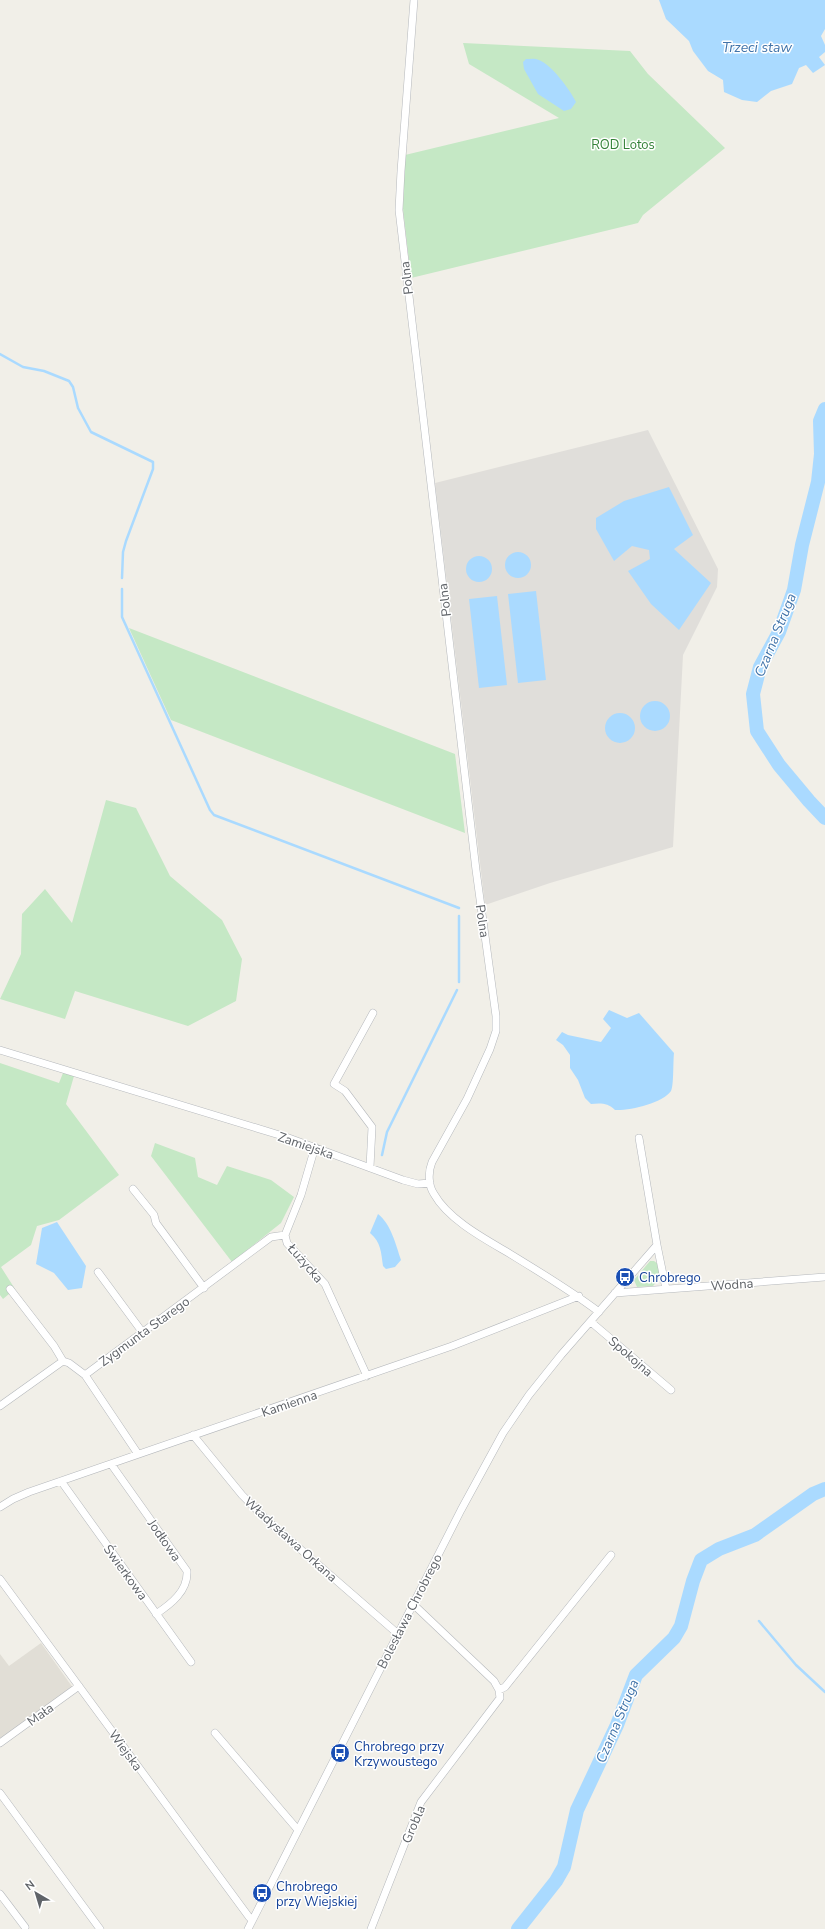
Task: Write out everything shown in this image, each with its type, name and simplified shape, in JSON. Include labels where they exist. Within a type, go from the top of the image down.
[{"type":"street","name":"Polna","points":[[414,0],[401,171],[400,217],[476,870],[496,1016],[496,1031],[490,1049],[467,1098],[432,1162],[429,1169],[430,1183]]},
{"type":"street","points":[[370,1167],[372,1127],[345,1091],[334,1084],[373,1013]]},
{"type":"street","name":"Zamiejska","points":[[0,1050],[315,1147],[403,1180],[418,1184],[430,1183]]},
{"type":"street","points":[[639,1138],[666,1289]]},
{"type":"street","name":"Łużycka","points":[[315,1147],[301,1195],[284,1235],[287,1243],[325,1284],[367,1376]]},
{"type":"street","points":[[430,1183],[432,1192],[443,1206],[473,1231],[579,1296],[599,1312],[658,1245]]},
{"type":"street","points":[[134,1189],[154,1215],[156,1223],[204,1288]]},
{"type":"street","name":"Zygmunta Starego","points":[[85,1375],[271,1237],[284,1235]]},
{"type":"street","points":[[98,1272],[143,1333]]},
{"type":"street","name":"Wodna","points":[[615,1293],[825,1277]]},
{"type":"street","points":[[10,1289],[54,1346],[63,1361],[69,1363],[85,1375],[138,1454]]},
{"type":"street","name":"Kamienna","points":[[0,1507],[13,1499],[61,1481],[452,1346],[579,1296]]},
{"type":"street","name":"Bolesława Chrobrego","points":[[248,1929],[487,1461],[503,1433],[529,1395],[599,1312]]},
{"type":"street","name":"Spokojna","points":[[591,1322],[671,1390]]},
{"type":"street","points":[[0,1406],[63,1361]]},
{"type":"street","name":"Władysława Orkana","points":[[194,1435],[242,1495],[268,1521],[398,1634]]},
{"type":"street","name":"Jodłowa","points":[[111,1464],[187,1571],[187,1578],[182,1591],[169,1605],[156,1614]]},
{"type":"street","name":"Świerkowa","points":[[61,1481],[191,1662]]},
{"type":"street","name":"Grobla","points":[[371,1929],[421,1802],[487,1717],[500,1698],[499,1690],[504,1687],[611,1555]]},
{"type":"street","name":"Wiejska","points":[[0,1579],[252,1920]]},
{"type":"street","points":[[413,1604],[494,1681],[499,1690]]},
{"type":"street","name":"Mała","points":[[0,1743],[79,1686]]},
{"type":"street","points":[[214,1733],[298,1830]]},
{"type":"street","points":[[0,1793],[99,1929]]},
{"type":"street","points":[[0,1894],[25,1927]]},
{"type":"shaded area","points":[[648,430],[718,569],[717,587],[683,655],[673,847],[550,883],[485,905],[435,483]]},
{"type":"shaded area","points":[[41,1643],[73,1688],[0,1741],[0,1654],[9,1666]]},
{"type":"green space","name":"ROD Lotos","points":[[463,43],[630,51],[648,74],[725,148],[643,215],[638,223],[411,278],[403,209],[405,155],[559,118],[469,64]]},
{"type":"green space","points":[[129,628],[455,754],[465,833],[171,720]]},
{"type":"green space","points":[[106,800],[136,808],[170,876],[222,920],[242,959],[236,1001],[188,1026],[75,991],[65,1019],[0,999],[21,954],[22,914],[45,889],[72,923]]},
{"type":"green space","points":[[0,1063],[59,1083],[63,1073],[74,1076],[66,1104],[119,1175],[59,1220],[37,1226],[31,1245],[1,1267],[15,1289],[3,1299],[0,1295]]},
{"type":"green space","points":[[155,1143],[195,1158],[198,1177],[217,1185],[227,1166],[271,1180],[294,1197],[281,1223],[232,1262],[151,1156]]},
{"type":"green space","points":[[650,1261],[654,1261],[658,1264],[660,1278],[653,1286],[637,1287],[634,1280]]},
{"type":"water","name":"Trzeci staw","points":[[659,0],[825,0],[825,29],[821,36],[825,45],[825,52],[819,57],[825,65],[813,73],[806,65],[799,68],[792,84],[771,91],[757,102],[742,100],[724,92],[723,80],[708,71],[693,51],[689,41],[666,19]]},
{"type":"water","points":[[526,59],[539,60],[555,72],[570,91],[576,102],[571,109],[564,111],[538,94],[524,69],[523,62]]},
{"type":"water","points":[[669,487],[693,535],[674,549],[711,583],[679,630],[651,604],[628,571],[650,559],[649,550],[632,546],[614,561],[596,529],[596,518],[624,501]]},
{"type":"water","points":[[518,552],[527,556],[531,565],[527,574],[518,578],[509,574],[505,565],[509,556]]},
{"type":"water","points":[[479,556],[488,560],[492,569],[488,578],[479,582],[470,578],[466,569],[470,560]]},
{"type":"water","points":[[536,591],[546,680],[518,683],[508,594]]},
{"type":"water","points":[[497,596],[507,685],[479,688],[469,599]]},
{"type":"water","points":[[655,701],[665,706],[670,716],[665,726],[655,731],[645,726],[640,716],[645,706]]},
{"type":"water","points":[[620,713],[630,718],[635,728],[630,738],[620,743],[610,738],[605,728],[610,718]]},
{"type":"water","points":[[609,1010],[627,1018],[639,1013],[674,1053],[672,1088],[667,1095],[661,1099],[637,1108],[615,1110],[604,1104],[591,1104],[585,1098],[578,1080],[570,1068],[570,1055],[563,1045],[556,1040],[562,1032],[568,1035],[601,1042],[611,1028],[603,1019]]},
{"type":"water","points":[[378,1214],[383,1218],[390,1229],[401,1260],[395,1267],[386,1269],[383,1266],[378,1244],[374,1236],[370,1233]]},
{"type":"water","points":[[57,1222],[86,1266],[82,1288],[68,1290],[54,1273],[36,1264],[42,1228]]},
{"type":"waterway","points":[[0,354],[23,367],[44,371],[69,381],[73,387],[78,408],[91,432],[153,462],[153,469],[123,552],[122,578]]},
{"type":"waterway","name":"Czarna Struga","points":[[825,409],[820,421],[821,454],[818,482],[802,545],[794,590],[779,632],[760,667],[753,694],[757,731],[779,765],[825,818]]},
{"type":"waterway","points":[[122,589],[122,617],[210,810],[214,815],[459,908]]},
{"type":"waterway","points":[[459,916],[459,982]]},
{"type":"waterway","points":[[382,1155],[387,1132],[457,990]]},
{"type":"waterway","name":"Czarna Struga","points":[[518,1929],[556,1881],[564,1867],[577,1810],[617,1725],[636,1675],[674,1638],[681,1626],[693,1581],[701,1560],[719,1549],[755,1535],[813,1494],[825,1489]]},
{"type":"waterway","points":[[759,1621],[796,1665],[825,1692]]},
{"type":"place","name":"Chrobrego","points":[[625,1277]]},
{"type":"place","name":"Chrobrego przy Krzywoustego","points":[[340,1753]]},
{"type":"place","name":"Chrobrego przy Wiejskiej","points":[[262,1893]]}]
